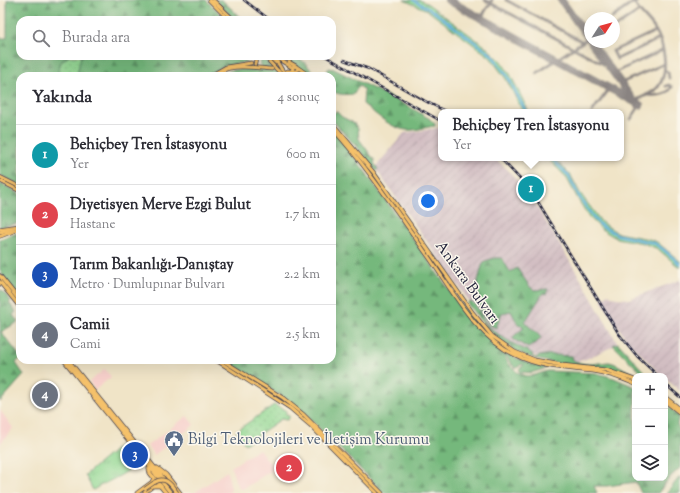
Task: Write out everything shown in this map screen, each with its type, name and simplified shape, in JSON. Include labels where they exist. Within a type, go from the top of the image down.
[{"type":"highway","points":[[0,233],[16,228]]},
{"type":"highway","points":[[0,233],[13,231]]},
{"type":"highway","points":[[0,278],[16,296]]},
{"type":"highway","points":[[0,278],[16,301]]},
{"type":"highway","points":[[65,364],[169,493]]},
{"type":"highway","points":[[71,364],[151,464],[165,474],[177,493]]},
{"type":"highway","points":[[117,427],[169,493]]},
{"type":"highway","points":[[149,469],[161,486],[169,493]]},
{"type":"highway","points":[[153,483],[160,480],[166,481],[177,493]]},
{"type":"main road","points":[[209,0],[225,16]]},
{"type":"main road","points":[[213,0],[230,16]]},
{"type":"main road","points":[[253,65],[254,60]]},
{"type":"main road","points":[[253,65],[256,60]]},
{"type":"main road","points":[[264,60],[278,72]]},
{"type":"main road","points":[[267,60],[273,68]]},
{"type":"main road","points":[[273,60],[282,70]]},
{"type":"main road","points":[[276,60],[282,70]]},
{"type":"main road","points":[[280,60],[301,72]]},
{"type":"main road","points":[[282,60],[295,69]]},
{"type":"main road","points":[[221,72],[235,67],[253,65]]},
{"type":"main road","points":[[217,72],[226,67],[253,65],[273,68]]},
{"type":"main road","points":[[287,70],[295,69]]},
{"type":"main road","name":"Ankara Bulvarı","points":[[336,127],[374,173],[473,313],[492,336],[515,352],[535,360],[562,366],[606,370],[632,379]]},
{"type":"main road","name":"Ankara Bulvarı","points":[[336,133],[371,175],[470,316],[490,338],[514,355],[534,364],[555,368],[605,373],[632,383]]},
{"type":"main road","points":[[0,177],[16,185]]},
{"type":"main road","points":[[0,181],[16,189]]},
{"type":"main road","points":[[222,364],[291,409],[310,425],[377,493]]},
{"type":"main road","points":[[228,364],[283,398],[298,410],[382,493]]},
{"type":"main road","points":[[668,399],[680,409]]},
{"type":"main road","points":[[668,403],[680,413]]},
{"type":"main road","points":[[140,493],[153,483],[154,477]]},
{"type":"main road","points":[[153,483],[161,486]]},
{"type":"main road","points":[[137,493],[153,483]]},
{"type":"shaded area","points":[[438,128],[438,161],[498,161],[507,169],[529,194],[618,344],[576,362],[546,359],[521,352],[488,328],[375,168],[404,133]]},
{"type":"shaded area","points":[[680,280],[680,391],[668,381],[668,373],[659,373],[626,339],[601,300],[608,294],[616,298],[629,299]]},
{"type":"shaded area","points":[[105,369],[111,377],[95,390],[89,382]]},
{"type":"shaded area","points":[[0,410],[13,428],[0,444]]},
{"type":"shaded area","points":[[187,416],[194,425],[154,455],[147,446]]},
{"type":"shaded area","points":[[259,449],[274,469],[241,490],[236,483],[231,467]]},
{"type":"shaded area","points":[[227,471],[231,489],[229,493],[194,493]]},
{"type":"green space","points":[[7,0],[206,0],[223,16],[16,16],[16,60],[63,60],[58,72],[16,72],[16,183],[0,175],[0,38],[7,38]]},
{"type":"green space","points":[[215,0],[222,0],[239,16],[231,16]]},
{"type":"green space","points":[[404,0],[420,0],[428,4],[485,46],[500,60],[510,74],[528,109],[521,109],[506,79],[490,57],[427,10]]},
{"type":"green space","points":[[80,60],[78,72],[58,72],[61,61]]},
{"type":"green space","points":[[80,60],[250,60],[221,67],[213,72],[78,72]]},
{"type":"green space","points":[[265,60],[277,72],[226,72],[236,69],[272,69],[261,67],[260,61]]},
{"type":"green space","points":[[285,60],[301,60],[312,72],[303,71]]},
{"type":"green space","points":[[329,68],[334,69],[408,106],[430,119],[435,126],[409,130],[400,129],[378,116],[363,104],[364,91],[360,86],[354,94],[348,95],[336,93],[336,72],[326,72]]},
{"type":"green space","points":[[336,111],[342,117],[354,123],[358,129],[359,139],[375,161],[374,163],[378,169],[376,171],[336,124]]},
{"type":"green space","points":[[336,134],[357,160],[450,291],[490,340],[502,351],[508,363],[517,372],[527,376],[547,371],[596,373],[614,378],[632,386],[632,481],[667,481],[658,493],[641,493],[636,482],[607,486],[594,486],[597,493],[384,493],[305,414],[232,364],[336,364]]},
{"type":"green space","points":[[550,161],[557,161],[570,174],[580,193],[602,223],[618,233],[657,242],[680,261],[680,268],[658,249],[643,243],[616,238],[601,229],[589,217],[566,177]]},
{"type":"green space","points":[[0,183],[16,192],[16,224],[0,227]]},
{"type":"green space","points":[[16,233],[16,294],[0,270],[0,239]]},
{"type":"green space","points":[[495,258],[502,258],[510,272],[517,268],[530,287],[534,290],[548,289],[546,294],[543,293],[525,322],[541,338],[528,348],[513,339],[514,336],[524,328],[520,324],[518,325],[511,311],[502,313],[496,328],[490,325],[483,314],[476,288],[482,266],[485,261]]},
{"type":"green space","points":[[0,290],[2,290],[11,301],[9,303],[16,312],[13,315],[16,319],[16,323],[1,332],[16,351],[16,364],[24,375],[0,402]]},
{"type":"green space","points":[[470,301],[476,306],[488,326],[504,338],[533,354],[532,356],[535,358],[543,355],[572,356],[571,359],[574,361],[585,364],[609,362],[633,373],[632,377],[606,368],[555,363],[526,356],[504,343],[494,335],[467,303]]},
{"type":"green space","points":[[618,343],[645,373],[642,373],[613,345]]},
{"type":"green space","points":[[504,352],[522,361],[547,368],[531,373],[520,372],[519,369],[524,365],[522,364],[516,368],[514,367]]},
{"type":"green space","points":[[274,405],[287,411],[285,413],[290,417],[287,420],[281,419],[245,444],[236,431]]},
{"type":"green space","points":[[668,406],[679,415],[677,425],[680,430],[680,468],[668,480]]},
{"type":"green space","points":[[122,444],[125,445],[128,450],[122,456],[130,466],[135,463],[136,464],[121,475],[93,490],[85,475]]},
{"type":"green space","points":[[680,476],[680,493],[667,493]]},
{"type":"waterway","points":[[413,0],[433,11],[492,55],[508,77],[524,109]]},
{"type":"waterway","points":[[554,161],[568,175],[580,198],[601,226],[618,235],[654,243],[680,264]]},
{"type":"taxiway","points":[[485,0],[611,68]]},
{"type":"taxiway","points":[[481,18],[492,0]]},
{"type":"taxiway","points":[[506,0],[583,42]]},
{"type":"taxiway","points":[[620,12],[634,2],[635,4],[639,0]]},
{"type":"taxiway","points":[[634,101],[658,87],[662,80],[665,65],[663,49],[658,34],[635,4]]},
{"type":"taxiway","points":[[620,24],[639,11]]},
{"type":"taxiway","points":[[656,31],[613,51],[617,59],[659,39]]},
{"type":"taxiway","points":[[537,73],[584,41]]},
{"type":"taxiway","points":[[614,73],[663,50]]},
{"type":"taxiway","points":[[621,83],[664,64]]},
{"type":"taxiway","points":[[664,72],[668,72],[669,78]]},
{"type":"taxiway","points":[[646,95],[664,94],[672,87],[669,85],[666,86]]},
{"type":"taxiway","points":[[594,109],[610,88]]},
{"type":"taxiway","points":[[631,119],[640,105]]},
{"type":"runway","points":[[448,0],[640,105]]},
{"type":"runway","points":[[561,0],[584,32]]},
{"type":"runway","points":[[595,48],[633,100]]},
{"type":"railway","points":[[244,0],[265,16]]},
{"type":"railway","points":[[332,60],[438,119]]},
{"type":"railway","points":[[344,60],[369,69],[441,109]]},
{"type":"railway","points":[[503,161],[535,197],[619,334],[637,356],[655,373]]},
{"type":"railway","points":[[668,387],[680,397]]},
{"type":"place","name":"Behiçbey Tren İstasyonu","points":[[531,189]]},
{"type":"place","name":"Camii","points":[[45,395]]},
{"type":"place","name":"Tarım Bakanlığı-Danıştay","points":[[135,455]]},
{"type":"place","name":"Bilgi Teknolojileri ve İletişim Kurumu","points":[[174,457]]},
{"type":"place","name":"Diyetisyen Merve Ezgi Bulut","points":[[289,468]]}]
